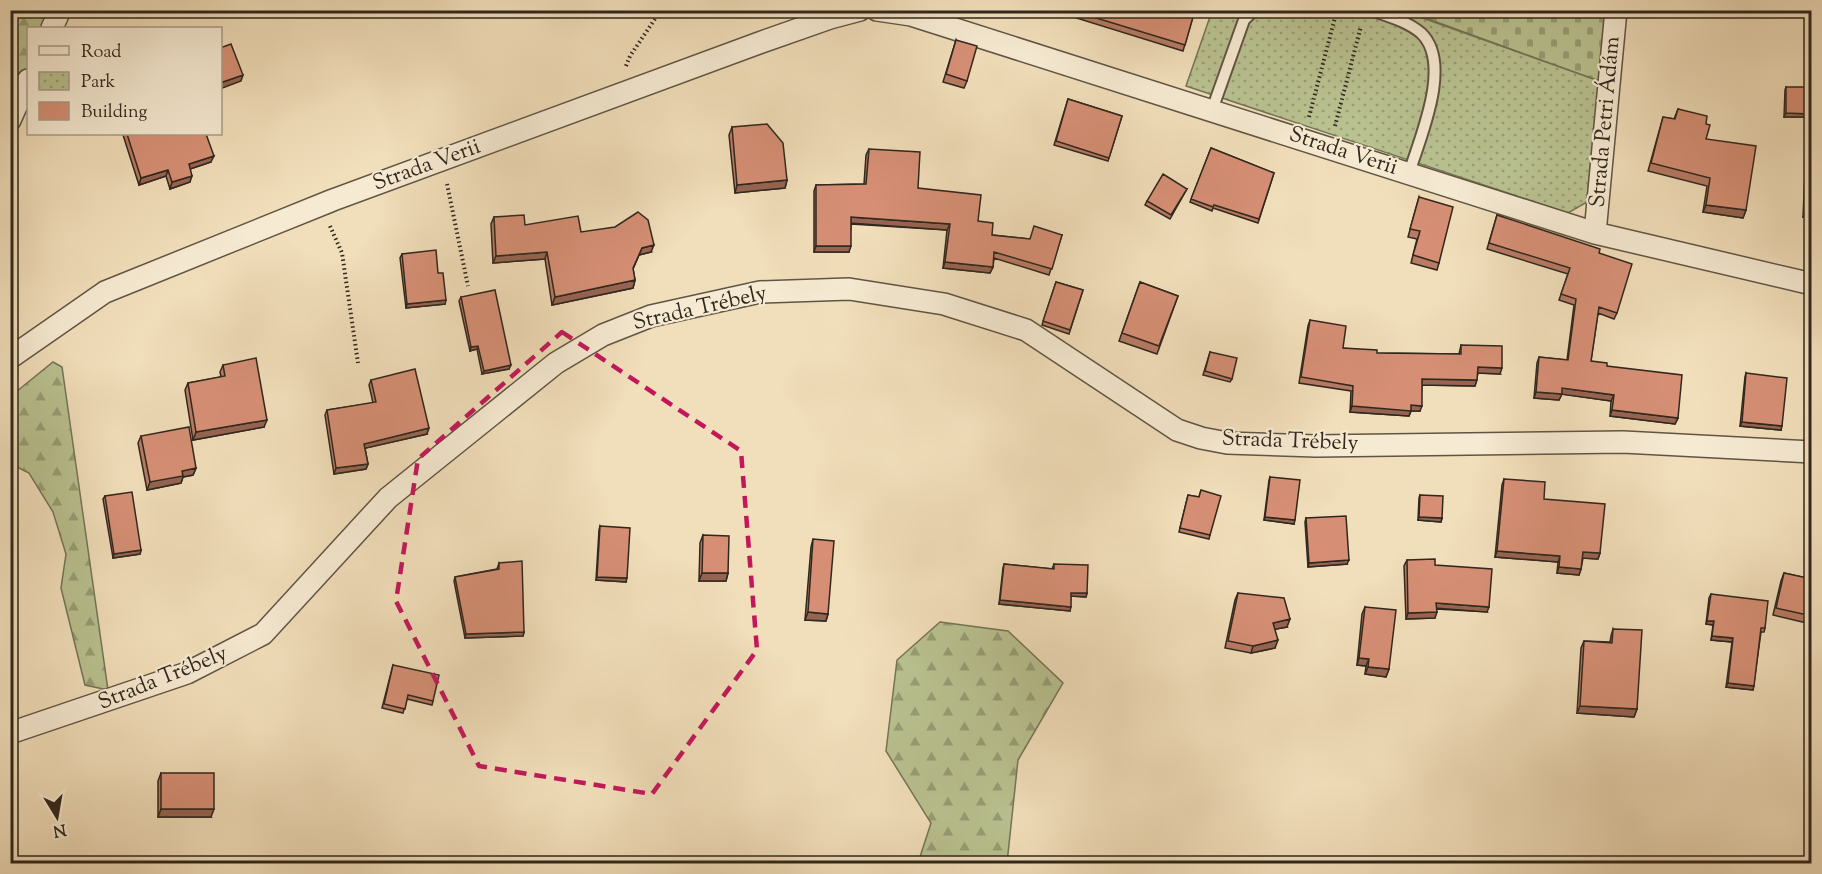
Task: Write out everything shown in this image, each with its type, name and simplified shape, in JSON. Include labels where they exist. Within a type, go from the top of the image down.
[{"type":"street","points":[[52,27],[60,10]]},
{"type":"street","name":"Strada Verii","points":[[10,358],[105,292],[333,200],[759,43],[860,10]]},
{"type":"street","name":"Strada Verii","points":[[877,10],[910,15],[1594,233],[1812,284]]},
{"type":"street","name":"Strada Petri Ádám","points":[[1594,233],[1616,10]]},
{"type":"street","points":[[10,120],[27,82]]},
{"type":"street","name":"Strada Trébely","points":[[10,733],[187,674],[263,634],[388,498],[556,363],[603,335],[651,316],[760,292],[849,289],[944,304],[1026,330],[1177,430],[1227,443],[1316,446],[1623,442],[1812,452]]},
{"type":"lane","points":[[1212,110],[1244,20],[1254,10]]},
{"type":"lane","points":[[1371,10],[1403,22],[1422,34],[1433,55],[1436,81],[1409,173]]},
{"type":"path","points":[[624,74],[630,56],[661,10]]},
{"type":"path","points":[[1308,118],[1337,10]]},
{"type":"path","points":[[1335,126],[1362,22]]},
{"type":"path","points":[[447,183],[468,286]]},
{"type":"path","points":[[330,225],[342,254],[358,363]]},
{"type":"highlighted area","points":[[562,332],[741,451],[757,650],[652,794],[479,766],[396,601],[418,459]]},
{"type":"green space","points":[[11,11],[62,11],[54,27],[27,27],[27,84],[11,120]]},
{"type":"green space","points":[[1212,11],[1403,11],[1599,81],[1587,202],[1568,213],[1186,86]]},
{"type":"green space","points":[[1406,11],[1605,11],[1599,81]]},
{"type":"green space","points":[[53,362],[62,367],[108,690],[85,685],[61,588],[66,554],[53,512],[29,473],[11,464],[11,396]]},
{"type":"green space","points":[[940,622],[1008,631],[1063,683],[1018,760],[1007,863],[918,863],[931,823],[886,751],[897,660]]},
{"type":"building","points":[[1070,10],[1195,10],[1185,45]]},
{"type":"building","points":[[956,40],[977,46],[967,81],[946,74]]},
{"type":"building","points":[[231,44],[243,75],[222,82],[222,47]]},
{"type":"building","points":[[1786,87],[1812,87],[1811,114],[1786,113]]},
{"type":"building","points":[[1068,99],[1122,116],[1109,158],[1056,141]]},
{"type":"building","points":[[1678,109],[1707,116],[1706,124],[1710,125],[1706,139],[1756,146],[1746,210],[1706,205],[1710,178],[1651,163],[1663,117],[1675,119]]},
{"type":"building","points":[[767,124],[783,143],[787,180],[737,185],[732,127]]},
{"type":"building","points":[[127,135],[206,135],[214,156],[189,164],[192,176],[172,182],[168,170],[141,178]]},
{"type":"building","points":[[1211,148],[1274,173],[1259,219],[1191,199]]},
{"type":"building","points":[[869,149],[920,152],[918,188],[981,195],[978,221],[993,223],[992,235],[1030,239],[1034,226],[1062,235],[1052,269],[994,252],[993,267],[945,262],[950,224],[851,217],[851,246],[816,246],[816,185],[866,184]]},
{"type":"building","points":[[1807,167],[1812,167],[1812,212],[1805,212]]},
{"type":"building","points":[[1163,174],[1187,189],[1171,215],[1147,201]]},
{"type":"building","points":[[1419,197],[1453,207],[1439,263],[1413,255],[1420,231],[1410,229]]},
{"type":"building","points":[[638,212],[648,220],[654,245],[642,248],[633,268],[635,280],[555,297],[547,252],[496,256],[494,217],[524,215],[525,225],[578,216],[581,232],[615,227]]},
{"type":"building","points":[[1497,215],[1600,249],[1599,253],[1632,264],[1617,313],[1599,307],[1591,361],[1607,363],[1607,366],[1682,375],[1678,418],[1612,410],[1614,395],[1562,388],[1562,394],[1536,392],[1539,357],[1568,360],[1576,299],[1561,294],[1570,268],[1489,243]]},
{"type":"building","points":[[436,250],[438,273],[443,273],[446,300],[407,304],[402,254]]},
{"type":"building","points":[[1056,282],[1083,290],[1070,330],[1043,321]]},
{"type":"building","points":[[1140,282],[1178,296],[1159,346],[1122,333]]},
{"type":"building","points":[[495,290],[511,365],[484,371],[478,346],[471,347],[461,297]]},
{"type":"building","points":[[1310,320],[1346,326],[1343,348],[1377,350],[1377,353],[1461,354],[1461,345],[1502,346],[1502,368],[1478,367],[1477,380],[1422,379],[1422,406],[1411,405],[1411,411],[1352,406],[1353,386],[1301,377]]},
{"type":"building","points":[[1210,352],[1237,358],[1232,379],[1205,371]]},
{"type":"building","points":[[256,358],[267,420],[196,432],[188,383],[225,376],[223,365]]},
{"type":"building","points":[[415,369],[429,428],[364,444],[368,464],[336,468],[327,410],[376,402],[371,380]]},
{"type":"building","points":[[1746,373],[1787,378],[1782,426],[1742,422]]},
{"type":"building","points":[[189,427],[196,468],[182,471],[183,476],[150,482],[141,436]]},
{"type":"building","points":[[1270,477],[1300,480],[1295,520],[1265,517]]},
{"type":"building","points":[[1504,479],[1545,482],[1544,499],[1605,504],[1600,553],[1583,552],[1581,569],[1559,567],[1560,556],[1497,551]]},
{"type":"building","points":[[1201,490],[1221,496],[1210,535],[1180,528],[1188,495],[1199,497]]},
{"type":"building","points":[[132,492],[141,550],[114,554],[105,496]]},
{"type":"building","points":[[1420,495],[1443,496],[1442,518],[1419,517]]},
{"type":"building","points":[[1346,516],[1349,560],[1309,563],[1306,518]]},
{"type":"building","points":[[600,526],[630,528],[627,578],[597,577]]},
{"type":"building","points":[[703,535],[729,536],[728,573],[702,573]]},
{"type":"building","points":[[813,539],[834,541],[828,614],[808,612]]},
{"type":"building","points":[[1435,559],[1435,565],[1492,569],[1489,607],[1436,603],[1437,612],[1408,613],[1407,560]]},
{"type":"building","points":[[522,561],[524,632],[466,634],[455,577],[499,569],[499,563]]},
{"type":"building","points":[[1004,564],[1054,569],[1054,564],[1088,565],[1087,593],[1071,593],[1071,607],[1000,600]]},
{"type":"building","points":[[1784,573],[1812,579],[1812,616],[1776,608]]},
{"type":"building","points":[[1238,593],[1284,598],[1290,619],[1273,623],[1278,640],[1253,646],[1228,641]]},
{"type":"building","points":[[1711,594],[1768,601],[1765,628],[1761,628],[1754,686],[1728,683],[1733,638],[1712,636],[1714,621],[1707,621]]},
{"type":"building","points":[[1365,607],[1396,610],[1389,669],[1368,667],[1369,659],[1359,658]]},
{"type":"building","points":[[1613,629],[1642,630],[1637,709],[1580,706],[1584,641],[1612,643]]},
{"type":"building","points":[[393,665],[439,675],[433,701],[408,695],[405,709],[384,704]]},
{"type":"building","points":[[161,773],[214,773],[214,809],[161,809]]}]
